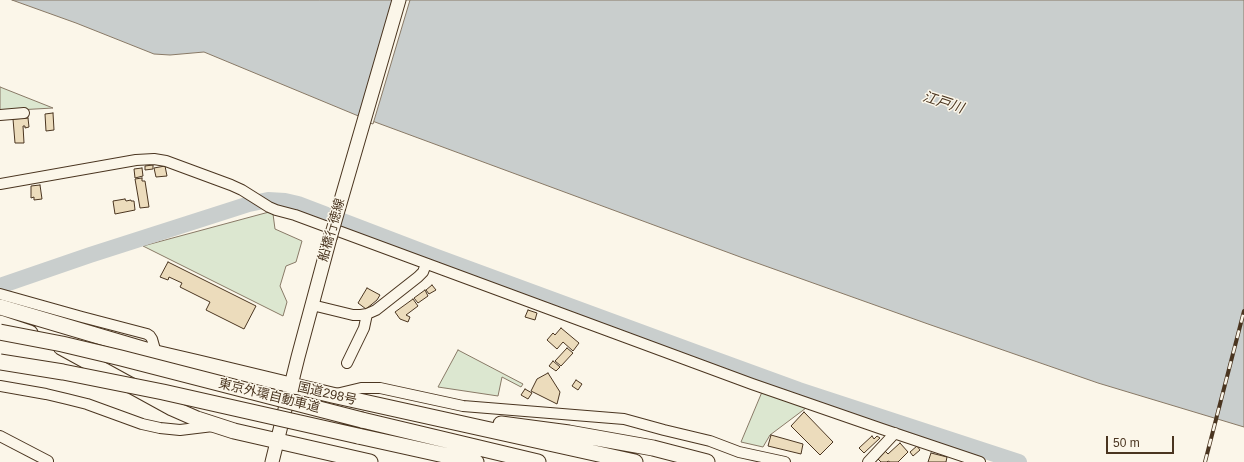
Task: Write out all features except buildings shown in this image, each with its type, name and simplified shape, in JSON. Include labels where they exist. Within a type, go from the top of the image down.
[{"type":"highway","name":"国道298号","points":[[0,307],[25,313],[156,353],[332,395],[635,462]]},
{"type":"highway","points":[[0,323],[33,334],[60,346],[172,408],[197,419],[276,442],[370,462]]},
{"type":"highway","name":"東京外環自動車道","points":[[0,332],[76,347],[362,420],[538,462]]},
{"type":"highway","name":"東京外環自動車道","points":[[0,362],[63,372],[156,390],[476,462]]},
{"type":"highway","points":[[432,417],[569,433],[653,448],[707,462]]},
{"type":"main road","name":"船橋行徳線","points":[[272,462],[330,238],[399,0]]},
{"type":"street","points":[[0,115],[24,113]]},
{"type":"street","points":[[0,184],[148,159],[166,161],[231,185],[269,207],[295,215],[752,384],[980,462]]},
{"type":"street","points":[[312,305],[353,315],[367,314],[376,310],[418,277],[423,272],[426,264]]},
{"type":"street","points":[[0,294],[147,334],[152,339],[156,353]]},
{"type":"street","points":[[347,363],[364,328],[367,314]]},
{"type":"street","points":[[0,386],[46,394],[87,404],[142,424],[160,428],[180,430],[217,426]]},
{"type":"street","points":[[332,395],[361,388],[376,388],[463,406],[630,420],[664,430],[710,440],[739,452],[785,462]]},
{"type":"street","points":[[868,462],[895,433]]},
{"type":"street","points":[[0,436],[48,461],[47,462]]},
{"type":"green space","points":[[0,87],[53,108],[0,111]]},
{"type":"green space","points":[[269,212],[273,214],[275,229],[302,241],[296,262],[286,266],[280,286],[287,302],[283,316],[143,246]]},
{"type":"green space","points":[[458,350],[523,384],[521,387],[502,377],[498,396],[438,387]]},
{"type":"green space","points":[[762,392],[806,408],[770,435],[763,447],[741,442]]},
{"type":"water","name":"江戸川","points":[[12,0],[1244,0],[1244,427],[1098,383],[743,258],[356,115],[204,52],[170,55],[154,54],[76,23]]},
{"type":"pier","points":[[394,0],[410,0],[373,124],[360,119]]},
{"type":"waterway","points":[[0,286],[90,255],[249,204],[268,200],[285,201],[298,204],[434,256],[799,390],[1019,462]]},
{"type":"railway","points":[[1205,462],[1244,311]]}]
